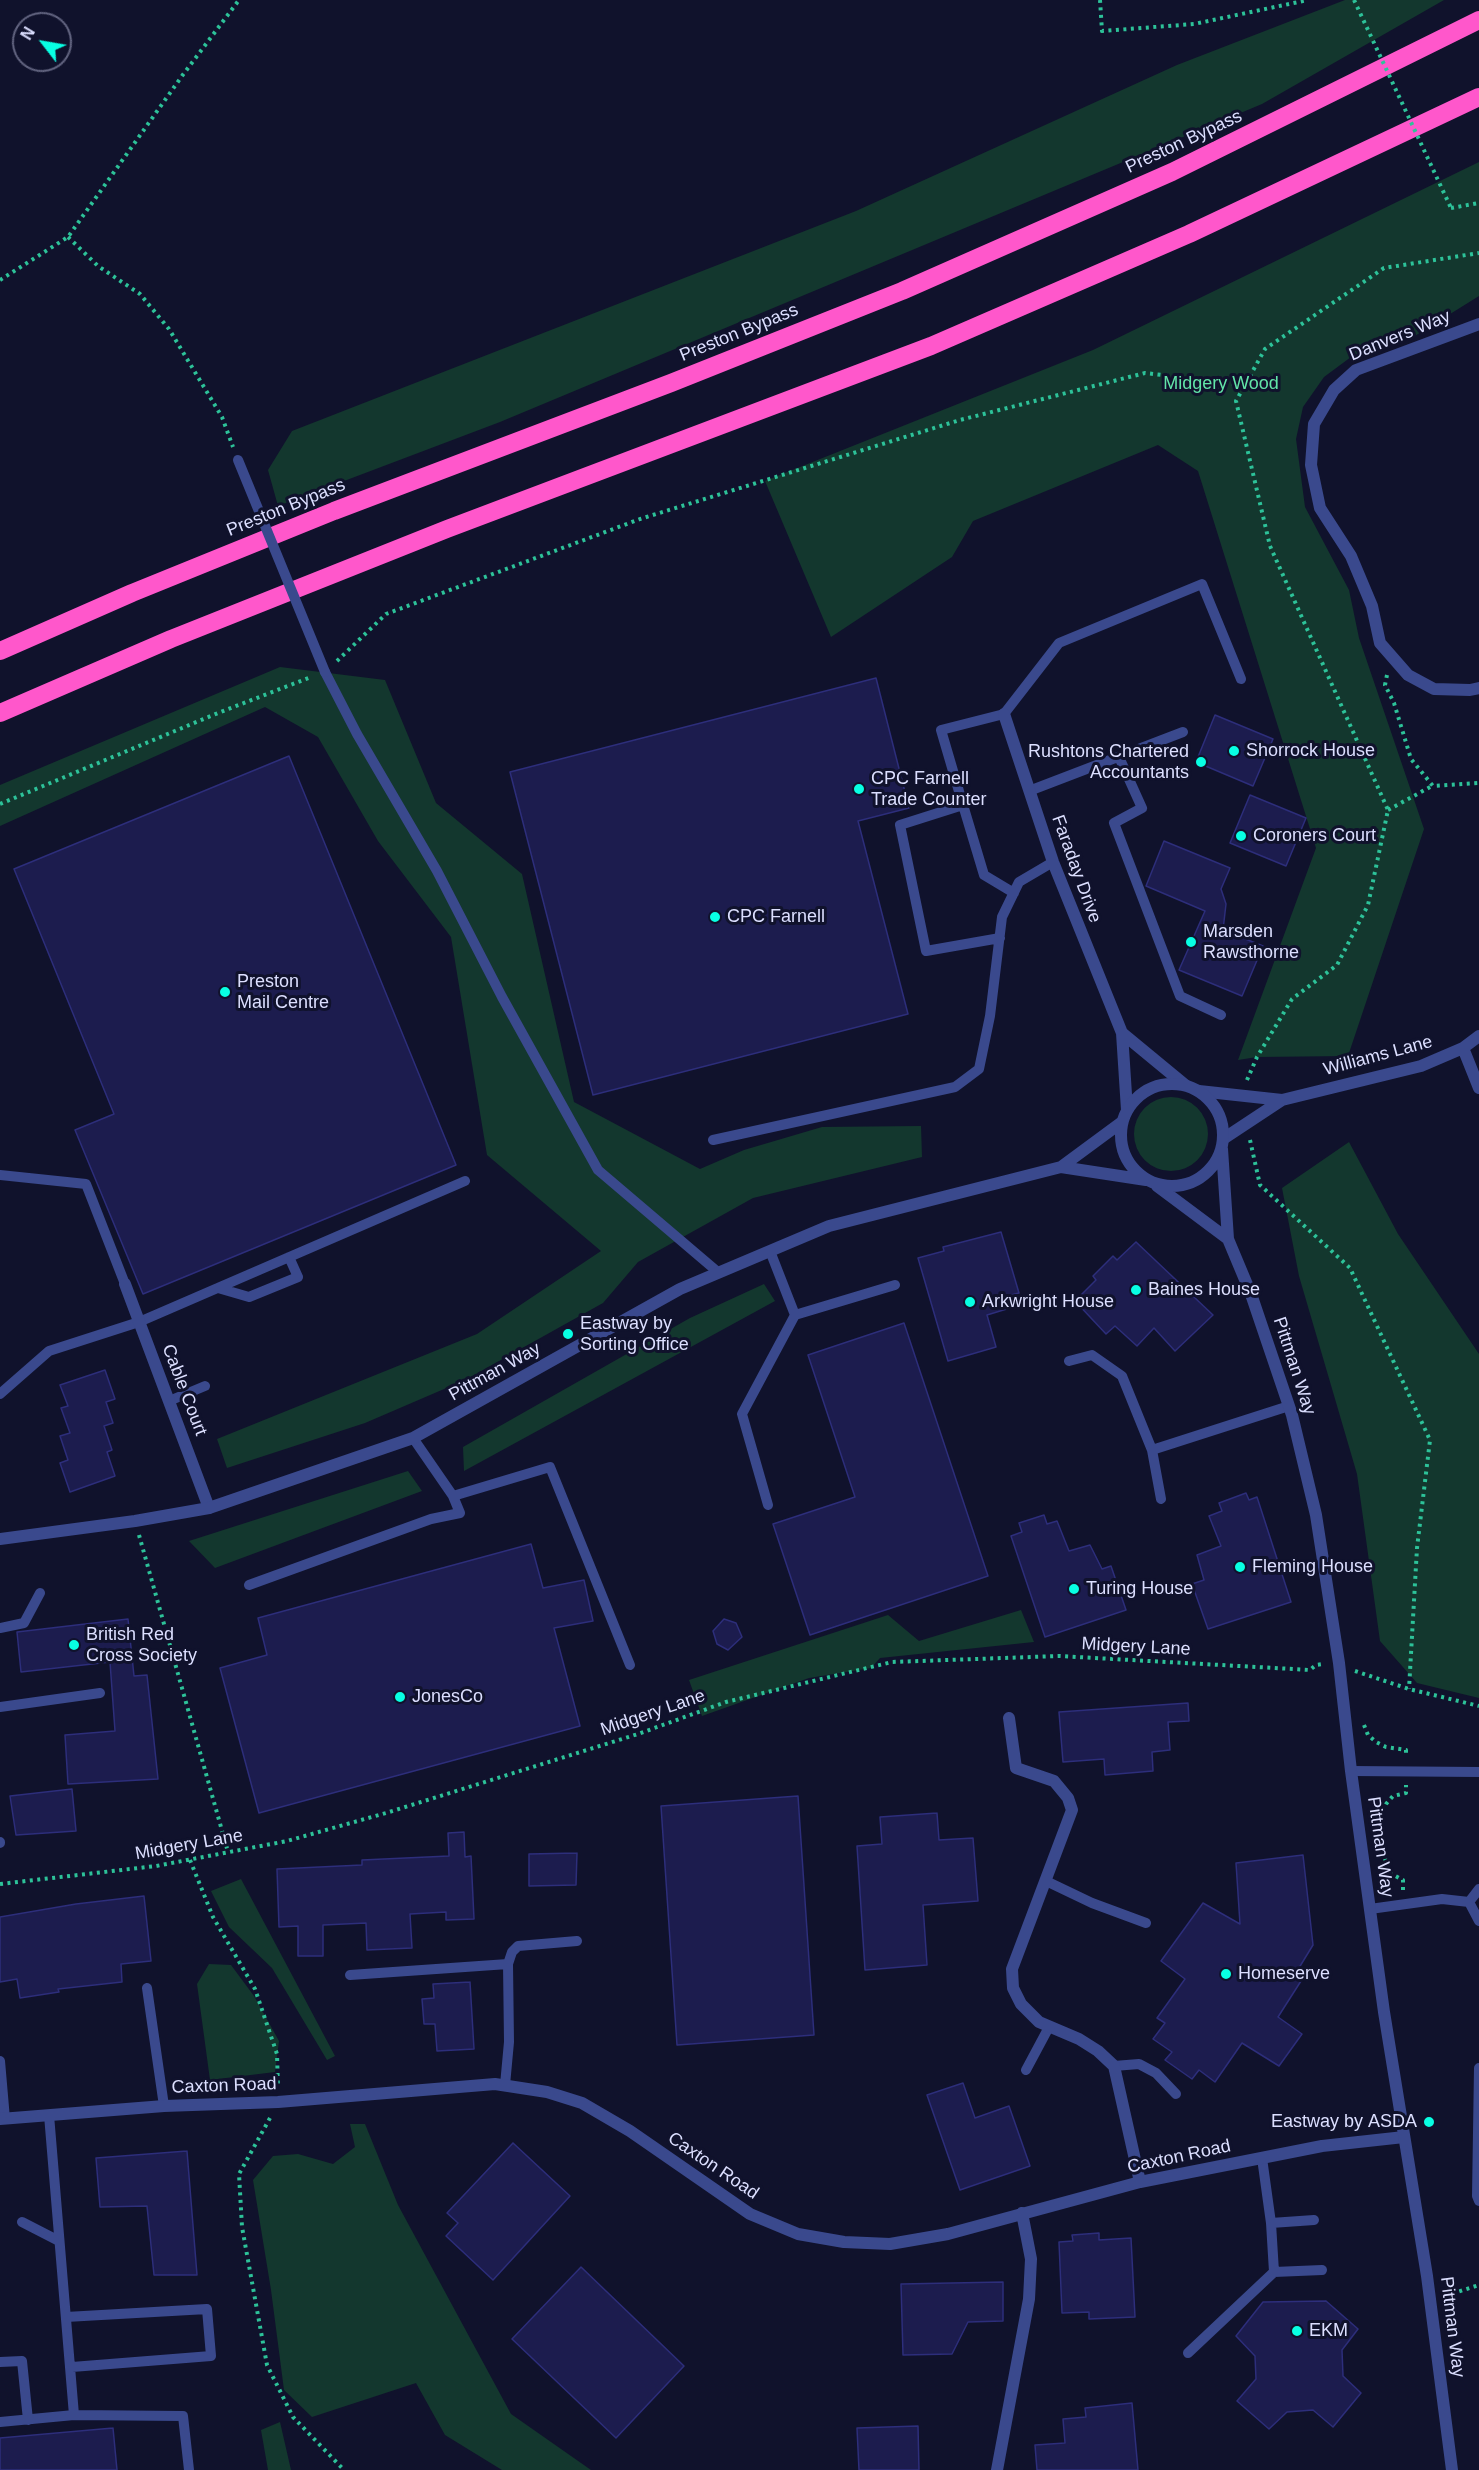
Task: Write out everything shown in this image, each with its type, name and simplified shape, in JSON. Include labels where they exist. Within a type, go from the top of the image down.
[{"type":"highway","name":"Preston Bypass","points":[[0,651],[132,593],[334,511],[671,383],[902,291],[1172,172],[1479,20]]},
{"type":"highway","points":[[0,713],[171,639],[424,538],[931,346],[1189,234],[1479,97]]},
{"type":"street","name":"Danvers Way","points":[[1479,324],[1356,370],[1334,390],[1314,424],[1311,465],[1320,508],[1351,556],[1372,606],[1380,643],[1408,675],[1434,689],[1479,688]]},
{"type":"street","name":"Faraday Drive","points":[[1004,714],[1053,862],[1122,1033],[1127,1110]]},
{"type":"street","name":"Faraday Drive","points":[[1122,1033],[1185,1085]]},
{"type":"street","name":"Williams Lane","points":[[1223,1144],[1281,1101],[1421,1066],[1463,1048],[1479,1036]]},
{"type":"street","points":[[1463,1048],[1479,1088]]},
{"type":"street","points":[[1168,1084],[1185,1085],[1199,1091],[1210,1100],[1218,1112],[1223,1125],[1223,1144],[1215,1164],[1203,1176],[1188,1184],[1171,1187],[1151,1182],[1134,1170],[1125,1156],[1120,1139],[1122,1122],[1127,1110],[1137,1097],[1152,1088],[1168,1084]]},
{"type":"street","name":"Williams Lane","points":[[1199,1091],[1281,1101]]},
{"type":"street","name":"Pittman Way","points":[[0,1539],[135,1521],[209,1508],[413,1438],[680,1289],[829,1226],[1061,1167],[1122,1122]]},
{"type":"street","name":"Pittman Way","points":[[1223,1144],[1228,1239],[1251,1294],[1289,1406],[1316,1515],[1339,1663],[1370,1909],[1430,2302],[1452,2470]]},
{"type":"street","name":"Pittman Way","points":[[1061,1167],[1151,1182],[1228,1239]]},
{"type":"street","name":"Cable Court","points":[[125,1284],[209,1508]]},
{"type":"street","points":[[1009,1718],[1016,1768],[1054,1782],[1068,1798],[1072,1810],[1012,1969],[1013,1988],[1021,2004],[1039,2022],[1079,2039],[1098,2051],[1114,2066],[1140,2182]]},
{"type":"street","name":"Caxton Road","points":[[3,2119],[165,2106],[278,2102],[505,2085],[547,2092],[582,2103],[630,2131],[750,2214],[798,2234],[844,2242],[890,2244],[948,2234],[1140,2182],[1322,2146],[1404,2137]]},
{"type":"street","points":[[997,2470],[1029,2299],[1030,2259],[1022,2213]]},
{"type":"lane","points":[[238,460],[325,672],[357,734],[437,871],[501,998],[598,1170],[719,1273]]},
{"type":"lane","points":[[1014,893],[984,875],[941,730],[1004,714],[1059,643],[1202,584],[1241,679]]},
{"type":"lane","points":[[1029,791],[1183,732]]},
{"type":"lane","points":[[1119,757],[1142,808],[1114,823],[1180,996],[1221,1015]]},
{"type":"lane","points":[[963,805],[900,825],[926,951],[1000,938]]},
{"type":"lane","points":[[713,1140],[955,1087],[979,1069],[990,1016],[1002,917],[1019,882],[1053,862]]},
{"type":"lane","points":[[0,1175],[87,1184],[125,1284]]},
{"type":"lane","points":[[0,1394],[49,1351],[139,1322],[465,1181]]},
{"type":"lane","points":[[770,1251],[795,1316]]},
{"type":"lane","points":[[218,1288],[249,1297],[298,1277],[289,1257]]},
{"type":"lane","points":[[768,1505],[742,1414],[795,1316],[895,1285]]},
{"type":"lane","points":[[1070,1361],[1092,1355],[1122,1376],[1152,1450],[1161,1499]]},
{"type":"lane","points":[[169,1401],[205,1386]]},
{"type":"lane","points":[[1152,1450],[1289,1406]]},
{"type":"lane","points":[[249,1586],[432,1519],[459,1512],[453,1496],[413,1438]]},
{"type":"lane","points":[[453,1496],[550,1467],[630,1665]]},
{"type":"lane","points":[[0,1628],[24,1623],[40,1593]]},
{"type":"lane","points":[[0,1707],[100,1693]]},
{"type":"lane","points":[[1351,1771],[1479,1772]]},
{"type":"lane","points":[[1046,1881],[1092,1903],[1146,1923]]},
{"type":"lane","points":[[1469,1902],[1479,1888]]},
{"type":"lane","points":[[1370,1909],[1442,1899],[1469,1902]]},
{"type":"lane","points":[[1469,1902],[1479,1921]]},
{"type":"lane","points":[[505,2085],[509,2042],[508,1964],[513,1952],[518,1946],[577,1941]]},
{"type":"lane","points":[[350,1975],[508,1964]]},
{"type":"lane","points":[[147,1988],[165,2106]]},
{"type":"lane","points":[[1026,2070],[1049,2026]]},
{"type":"lane","points":[[0,2061],[3,2119]]},
{"type":"lane","points":[[1114,2066],[1139,2064],[1156,2073],[1176,2094]]},
{"type":"lane","points":[[1478,2198],[1479,2067]]},
{"type":"lane","points":[[49,2115],[72,2367],[74,2415]]},
{"type":"lane","points":[[1262,2158],[1271,2223],[1274,2272]]},
{"type":"lane","points":[[1271,2223],[1314,2220]]},
{"type":"lane","points":[[22,2222],[59,2241]]},
{"type":"lane","points":[[1188,2353],[1274,2272],[1322,2270]]},
{"type":"lane","points":[[66,2317],[207,2309],[211,2356],[72,2367]]},
{"type":"lane","points":[[0,2362],[22,2361],[28,2420]]},
{"type":"lane","points":[[0,2422],[74,2415],[183,2416],[189,2470]]},
{"type":"path","points":[[0,280],[68,237],[239,0]]},
{"type":"path","points":[[1100,0],[1102,30],[1194,24],[1308,0]]},
{"type":"path","points":[[1354,0],[1451,208],[1479,203]]},
{"type":"path","points":[[68,237],[98,266],[141,294],[169,329],[222,417],[238,460]]},
{"type":"path","points":[[1241,1095],[1257,1057],[1292,999],[1338,965],[1368,905],[1388,810],[1270,546],[1236,401],[1265,349],[1384,268],[1479,253]]},
{"type":"path","points":[[0,804],[218,713],[325,672],[386,614],[651,515],[960,420],[1145,373],[1245,385]]},
{"type":"path","points":[[1392,657],[1385,685],[1394,703],[1411,759],[1433,786]]},
{"type":"path","points":[[1388,810],[1433,786],[1479,783]]},
{"type":"path","points":[[1247,1124],[1260,1185],[1350,1268],[1430,1440],[1418,1548],[1409,1689]]},
{"type":"path","points":[[135,1521],[228,1852]]},
{"type":"path","name":"Midgery Lane","points":[[0,1884],[156,1866],[287,1841],[386,1813],[638,1734],[726,1702],[892,1662],[1059,1656],[1310,1670],[1316,1665],[1325,1664]]},
{"type":"path","points":[[1354,1671],[1409,1689],[1479,1706]]},
{"type":"path","points":[[190,1860],[213,1917],[255,1989],[277,2054],[278,2102],[239,2174],[242,2227],[267,2365],[293,2417],[344,2470]]},
{"type":"path","points":[[1430,2302],[1479,2285]]},
{"type":"green space","points":[[1345,0],[1444,0],[1262,104],[500,422],[278,506],[268,470],[292,431],[856,211],[1177,65]]},
{"type":"green space","name":"Midgery Wood","points":[[1479,162],[1479,296],[1410,339],[1351,357],[1324,377],[1303,407],[1296,439],[1305,507],[1349,590],[1359,638],[1424,829],[1348,1056],[1257,1057],[1238,1060],[1316,848],[1198,471],[1158,445],[973,521],[952,557],[831,637],[765,481],[1093,350]]},
{"type":"green space","points":[[280,667],[385,680],[436,803],[522,874],[574,1102],[700,1169],[744,1150],[822,1127],[921,1126],[922,1157],[753,1198],[638,1262],[603,1303],[465,1380],[365,1423],[227,1468],[217,1439],[477,1334],[601,1251],[487,1155],[451,937],[378,841],[318,737],[265,707],[0,826],[0,785]]},
{"type":"green space","points":[[1164,1097],[1178,1097],[1192,1103],[1202,1113],[1208,1127],[1208,1141],[1202,1155],[1192,1165],[1178,1171],[1164,1171],[1150,1165],[1140,1155],[1134,1141],[1134,1127],[1140,1113],[1150,1103]]},
{"type":"green space","points":[[1349,1142],[1398,1234],[1479,1354],[1479,1698],[1417,1683],[1380,1641],[1357,1474],[1299,1276],[1282,1188]]},
{"type":"green space","points":[[764,1284],[775,1301],[464,1471],[463,1447],[690,1318]]},
{"type":"green space","points":[[408,1471],[422,1491],[215,1568],[189,1541]]},
{"type":"green space","points":[[1021,1610],[1034,1642],[880,1658],[871,1668],[809,1678],[702,1716],[689,1680],[888,1615],[919,1641]]},
{"type":"green space","points":[[241,1879],[335,2056],[327,2060],[272,1968],[229,1927],[211,1891]]},
{"type":"green space","points":[[209,1964],[231,1965],[254,1996],[279,2041],[275,2072],[210,2080],[197,1984]]},
{"type":"green space","points":[[350,2124],[365,2124],[398,2205],[511,2414],[591,2470],[502,2470],[445,2435],[416,2383],[312,2417],[284,2390],[253,2180],[273,2156],[298,2154],[333,2164],[355,2147]]},
{"type":"green space","points":[[280,2422],[291,2470],[268,2470],[261,2430]]},
{"type":"building","name":"CPC Farnell","points":[[876,678],[909,808],[858,821],[908,1014],[593,1095],[510,772]]},
{"type":"building","name":"Shorrock House","points":[[1215,715],[1273,739],[1253,786],[1196,762]]},
{"type":"building","name":"Preston Mail Centre","points":[[289,756],[456,1165],[143,1294],[75,1130],[114,1114],[14,869]]},
{"type":"building","points":[[1250,795],[1306,818],[1286,866],[1230,843]]},
{"type":"building","points":[[1164,841],[1230,868],[1221,889],[1226,904],[1223,930],[1263,946],[1242,996],[1179,970],[1205,911],[1146,886]]},
{"type":"building","name":"Arkwright House","points":[[1001,1232],[1019,1293],[1007,1296],[1010,1308],[987,1315],[996,1347],[948,1361],[918,1258],[944,1251],[943,1247]]},
{"type":"building","name":"Baines House","points":[[1136,1242],[1213,1315],[1175,1351],[1154,1328],[1137,1346],[1115,1326],[1106,1334],[1075,1301],[1096,1280],[1093,1276],[1113,1256],[1117,1260]]},
{"type":"building","points":[[904,1323],[988,1576],[810,1635],[773,1524],[855,1497],[808,1355]]},
{"type":"building","points":[[105,1370],[115,1399],[106,1402],[113,1423],[104,1426],[112,1450],[107,1452],[115,1476],[70,1492],[60,1463],[68,1460],[60,1436],[70,1433],[61,1408],[68,1406],[60,1385]]},
{"type":"building","name":"Fleming House","points":[[1246,1493],[1249,1500],[1257,1497],[1291,1602],[1208,1629],[1192,1584],[1204,1580],[1197,1555],[1221,1546],[1209,1516],[1222,1511],[1219,1503]]},
{"type":"building","name":"Turing House","points":[[1044,1515],[1047,1524],[1057,1521],[1069,1551],[1090,1545],[1102,1569],[1111,1566],[1126,1610],[1045,1637],[1011,1536],[1022,1532],[1019,1523]]},
{"type":"building","name":"JonesCo","points":[[531,1544],[543,1588],[584,1580],[593,1621],[554,1628],[580,1726],[259,1813],[220,1668],[267,1655],[258,1618]]},
{"type":"building","points":[[128,1619],[134,1676],[147,1675],[158,1779],[68,1784],[65,1735],[115,1731],[110,1662],[21,1672],[17,1632]]},
{"type":"building","points":[[724,1619],[736,1623],[742,1637],[728,1650],[717,1644],[713,1631]]},
{"type":"building","points":[[1188,1703],[1189,1721],[1168,1722],[1170,1750],[1152,1752],[1153,1771],[1105,1775],[1104,1759],[1063,1762],[1059,1712]]},
{"type":"building","points":[[72,1789],[76,1831],[16,1835],[10,1796]]},
{"type":"building","points":[[798,1796],[814,2035],[677,2045],[661,1806]]},
{"type":"building","points":[[937,1813],[939,1840],[973,1838],[978,1901],[923,1905],[927,1965],[865,1970],[857,1846],[882,1844],[880,1817]]},
{"type":"building","points":[[464,1832],[465,1857],[471,1856],[474,1919],[446,1920],[446,1912],[410,1914],[412,1948],[367,1950],[366,1923],[323,1925],[323,1956],[298,1956],[298,1926],[279,1927],[277,1869],[362,1865],[362,1860],[449,1856],[448,1833]]},
{"type":"building","points":[[577,1853],[576,1885],[529,1886],[529,1854]]},
{"type":"building","points":[[1303,1855],[1313,1945],[1294,1976],[1301,1981],[1278,2017],[1302,2034],[1279,2066],[1242,2043],[1215,2082],[1199,2070],[1192,2079],[1165,2060],[1172,2052],[1153,2039],[1165,2023],[1157,2018],[1185,1979],[1161,1961],[1203,1903],[1240,1924],[1236,1863]]},
{"type":"building","points":[[144,1896],[151,1961],[121,1964],[122,1982],[58,1989],[59,1992],[20,1998],[17,1979],[0,1982],[0,1917],[76,1904]]},
{"type":"building","points":[[470,1982],[474,2049],[437,2051],[435,2024],[424,2024],[422,1999],[434,1998],[433,1984]]},
{"type":"building","points":[[963,2083],[975,2118],[1009,2106],[1030,2166],[960,2190],[927,2095]]},
{"type":"building","points":[[513,2143],[570,2196],[493,2280],[446,2236],[458,2223],[447,2213]]},
{"type":"building","points":[[187,2151],[197,2275],[154,2275],[147,2206],[100,2207],[96,2158]]},
{"type":"building","points":[[1099,2233],[1099,2240],[1131,2238],[1135,2317],[1089,2319],[1089,2312],[1062,2313],[1059,2242],[1073,2241],[1072,2235]]},
{"type":"building","points":[[581,2267],[684,2366],[616,2438],[512,2339]]},
{"type":"building","points":[[1003,2282],[1003,2321],[968,2322],[952,2354],[903,2355],[901,2284]]},
{"type":"building","points":[[1326,2301],[1358,2329],[1342,2350],[1343,2376],[1361,2393],[1333,2427],[1313,2410],[1287,2412],[1269,2429],[1237,2401],[1256,2379],[1255,2356],[1236,2336],[1263,2302]]},
{"type":"building","points":[[1132,2403],[1138,2470],[1037,2470],[1035,2445],[1065,2443],[1063,2419],[1086,2417],[1085,2408]]},
{"type":"building","points":[[918,2426],[919,2470],[859,2470],[857,2428]]},
{"type":"building","points":[[113,2428],[117,2470],[0,2470],[0,2438]]},
{"type":"place","name":"Shorrock House","points":[[1234,751]]},
{"type":"place","name":"Rushtons Chartered Accountants","points":[[1201,762]]},
{"type":"place","name":"CPC Farnell Trade Counter","points":[[859,789]]},
{"type":"place","name":"Coroners Court","points":[[1241,836]]},
{"type":"place","name":"CPC Farnell","points":[[715,917]]},
{"type":"place","name":"Marsden Rawsthorne","points":[[1191,942]]},
{"type":"place","name":"Preston Mail Centre","points":[[225,992]]},
{"type":"place","name":"Baines House","points":[[1136,1290]]},
{"type":"place","name":"Arkwright House","points":[[970,1302]]},
{"type":"place","name":"Eastway by Sorting Office","points":[[568,1334]]},
{"type":"place","name":"Fleming House","points":[[1240,1567]]},
{"type":"place","name":"Turing House","points":[[1074,1589]]},
{"type":"place","name":"British Red Cross Society","points":[[74,1645]]},
{"type":"place","name":"JonesCo","points":[[400,1697]]},
{"type":"place","name":"Homeserve","points":[[1226,1974]]},
{"type":"place","name":"Eastway by ASDA","points":[[1429,2122]]},
{"type":"place","name":"EKM","points":[[1297,2331]]}]
